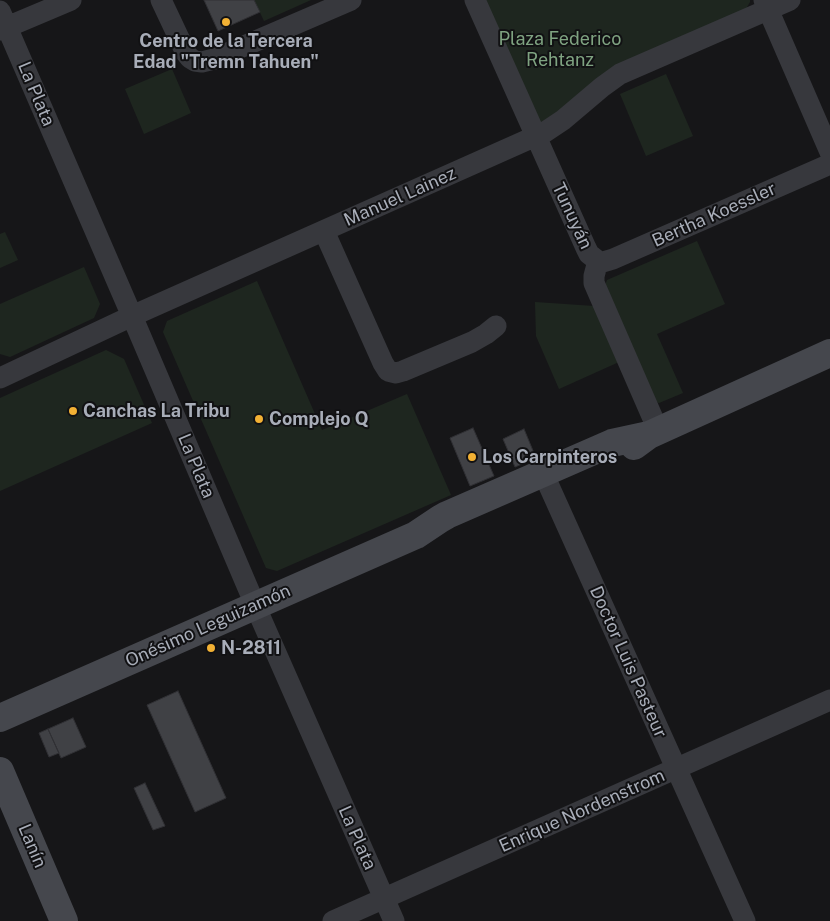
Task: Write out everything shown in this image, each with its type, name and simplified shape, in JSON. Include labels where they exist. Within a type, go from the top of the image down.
[{"type":"street","points":[[2,23],[71,0]]},
{"type":"street","points":[[162,0],[182,47],[190,58],[202,62],[214,59],[351,0]]},
{"type":"street","name":"Tunuyán","points":[[474,0],[586,248],[589,254],[598,261],[594,283],[654,432]]},
{"type":"street","name":"Manuel Lainez","points":[[0,378],[132,316],[549,130],[620,74],[766,5],[790,0]]},
{"type":"street","points":[[766,5],[830,152]]},
{"type":"street","name":"La Plata","points":[[2,23],[132,316],[394,921]]},
{"type":"street","name":"Bertha Koessler","points":[[598,261],[603,262],[613,259],[830,164]]},
{"type":"street","points":[[324,231],[388,371],[400,372],[472,342],[496,326]]},
{"type":"street","name":"Onésimo Leguizamón","points":[[416,536],[447,516],[618,441],[654,432],[830,353]]},
{"type":"street","name":"Onésimo Leguizamón","points":[[0,718],[416,536],[453,528],[625,452],[654,432]]},
{"type":"street","name":"Doctor Luis Pasteur","points":[[549,486],[745,921]]},
{"type":"street","name":"Enrique Nordenstrom","points":[[333,921],[830,700]]},
{"type":"street","name":"Lanín","points":[[0,772],[64,921]]},
{"type":"green space","points":[[254,0],[311,0],[264,21]]},
{"type":"green space","name":"Plaza Federico Rehtanz","points":[[484,0],[750,0],[750,2],[746,9],[548,122],[539,122]]},
{"type":"green space","points":[[172,69],[191,113],[144,134],[125,89]]},
{"type":"green space","points":[[666,74],[693,136],[646,156],[620,94]]},
{"type":"green space","points":[[5,232],[18,260],[0,268],[0,234]]},
{"type":"green space","points":[[697,241],[725,304],[657,334],[683,393],[659,403],[650,400],[603,291],[607,280]]},
{"type":"green space","points":[[84,267],[100,304],[94,318],[10,357],[0,354],[0,304]]},
{"type":"green space","name":"Complejo Q","points":[[257,281],[322,430],[407,394],[451,495],[277,571],[266,568],[163,332],[167,321]]},
{"type":"green space","points":[[535,302],[594,306],[619,362],[559,389],[536,336]]},
{"type":"green space","name":"Canchas La Tribu","points":[[106,350],[124,359],[152,423],[0,491],[0,398]]},
{"type":"building","name":"Centro de la Tercera Edad \"Tremn Tahuen\"","points":[[204,0],[254,0],[260,12],[218,31]]},
{"type":"building","name":"Los Carpinteros","points":[[473,428],[494,476],[470,486],[450,438]]},
{"type":"building","points":[[524,429],[536,458],[515,467],[503,439]]},
{"type":"building","points":[[178,691],[226,798],[195,812],[147,705]]},
{"type":"building","points":[[73,718],[86,747],[61,758],[48,729]]},
{"type":"building","points":[[48,729],[59,753],[49,757],[39,733]]},
{"type":"building","points":[[145,783],[165,826],[153,830],[134,788]]},
{"type":"place","name":"Centro de la Tercera Edad \"Tremn Tahuen\"","points":[[226,22]]},
{"type":"place","name":"Canchas La Tribu","points":[[73,411]]},
{"type":"place","name":"Complejo Q","points":[[259,419]]},
{"type":"place","name":"Los Carpinteros","points":[[472,457]]},
{"type":"place","name":"N-2811","points":[[211,648]]}]
